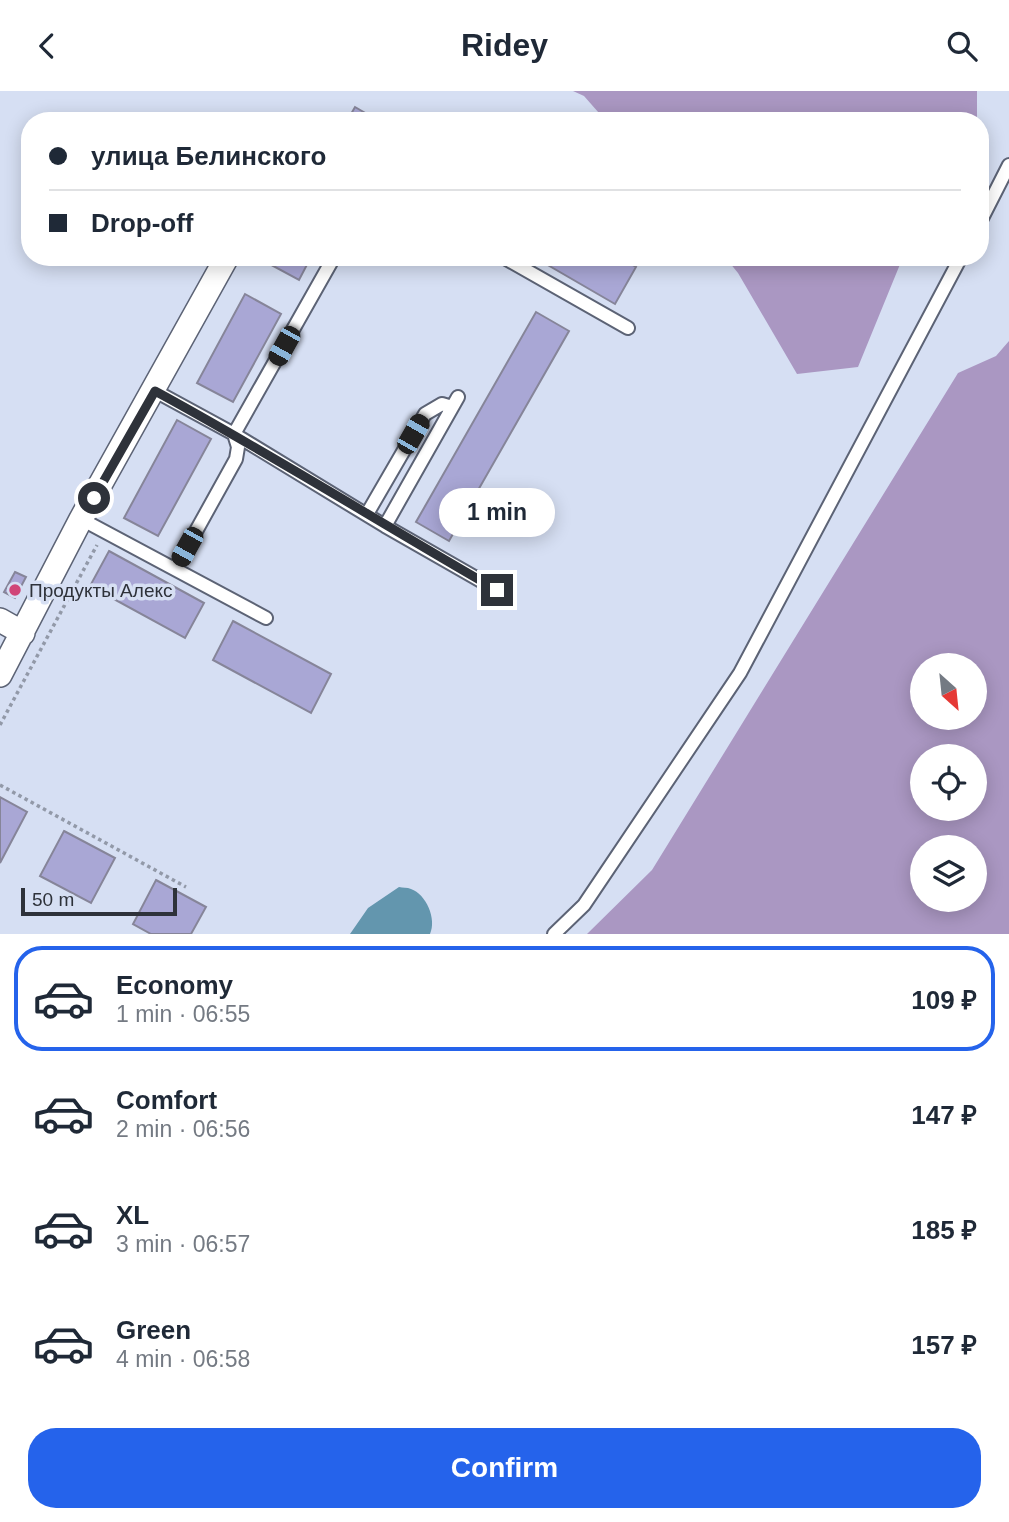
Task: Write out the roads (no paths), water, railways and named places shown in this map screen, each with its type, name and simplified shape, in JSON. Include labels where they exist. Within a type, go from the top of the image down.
[{"type":"street","points":[[0,675],[81,519],[155,391],[222,266]]},
{"type":"street","points":[[0,620],[23,633]]},
{"type":"lane","points":[[989,205],[1009,166]]},
{"type":"lane","points":[[175,569],[236,459],[238,447],[234,434],[329,266]]},
{"type":"lane","points":[[519,266],[628,328]]},
{"type":"lane","points":[[554,934],[584,905],[740,673],[956,266]]},
{"type":"lane","points":[[155,391],[234,434],[497,590]]},
{"type":"lane","points":[[367,515],[425,414],[442,404],[455,402],[385,526]]},
{"type":"lane","points":[[81,519],[266,618]]},
{"type":"water","points":[[399,887],[410,888],[425,901],[431,914],[430,934],[350,934],[368,908]]},
{"type":"place","name":"Продукты Алекс","points":[[15,590]]}]
